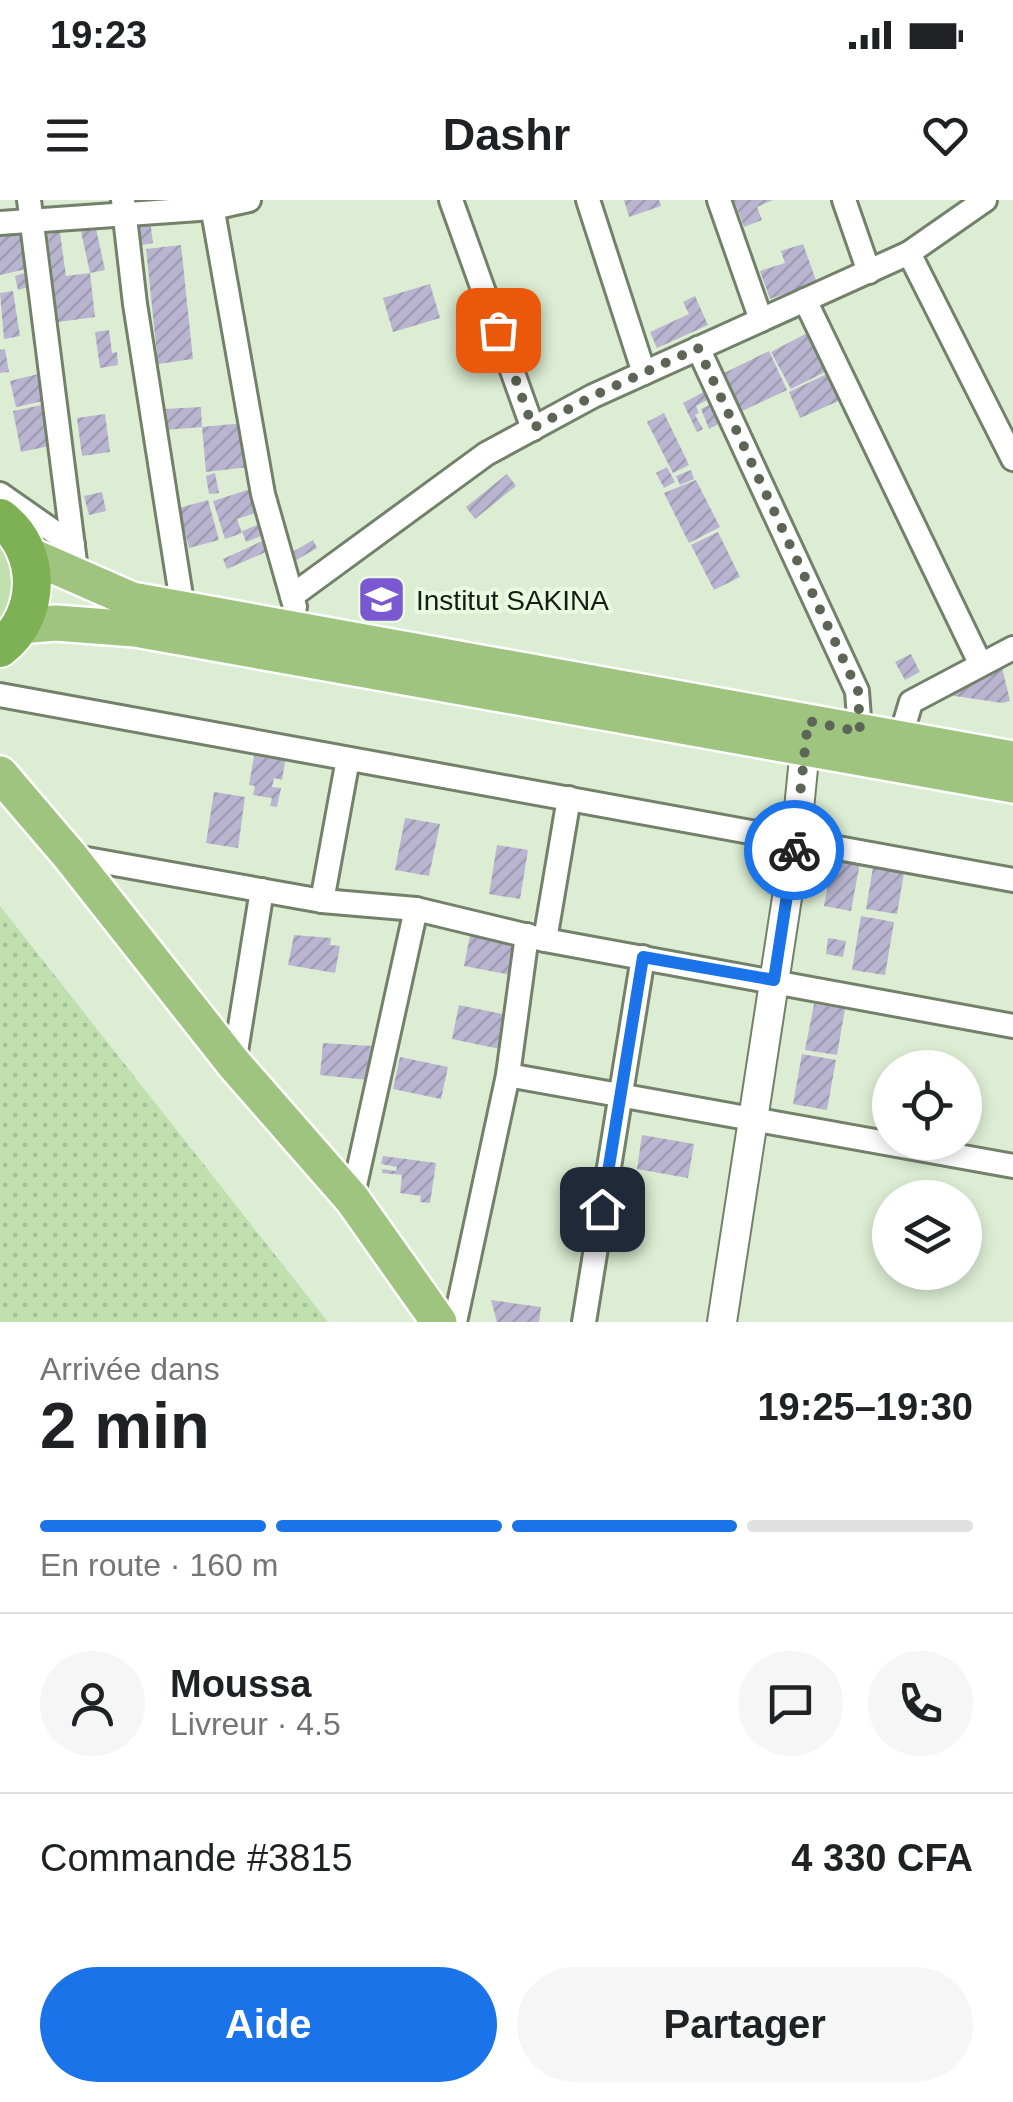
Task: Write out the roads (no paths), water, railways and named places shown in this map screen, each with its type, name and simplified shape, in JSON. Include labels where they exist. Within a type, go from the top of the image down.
[{"type":"highway","points":[[0,518],[18,536],[28,554],[33,578],[30,603],[10,637]]},
{"type":"main road","points":[[28,554],[75,561],[132,600],[182,609],[297,612],[1013,786]]},
{"type":"main road","points":[[10,637],[70,623],[135,629],[806,735],[860,732],[1013,758]]},
{"type":"main road","points":[[0,774],[234,1064],[352,1199],[439,1322]]},
{"type":"street","points":[[0,223],[31,210],[250,200]]},
{"type":"street","points":[[451,200],[533,428]]},
{"type":"street","points":[[588,200],[644,373]]},
{"type":"street","points":[[719,200],[761,320]]},
{"type":"street","points":[[844,200],[869,272]]},
{"type":"street","points":[[212,204],[263,494],[297,612],[486,454],[593,396],[909,253],[976,203]]},
{"type":"street","points":[[124,207],[182,609]]},
{"type":"street","points":[[31,210],[75,561]]},
{"type":"street","points":[[909,253],[1013,459]]},
{"type":"street","points":[[805,300],[980,664]]},
{"type":"street","points":[[698,348],[858,691],[860,732]]},
{"type":"street","points":[[0,494],[75,561]]},
{"type":"street","points":[[900,739],[911,702],[1013,648]]},
{"type":"street","points":[[0,695],[1013,880]]},
{"type":"street","points":[[722,1322],[796,839],[806,735]]},
{"type":"street","points":[[322,901],[348,759]]},
{"type":"street","points":[[455,1322],[536,937],[570,798]]},
{"type":"street","points":[[70,856],[322,901],[416,909],[536,937],[1013,1026]]},
{"type":"street","points":[[234,1064],[262,890]]},
{"type":"street","points":[[352,1199],[416,909]]},
{"type":"street","points":[[584,1322],[643,957]]},
{"type":"street","points":[[508,1075],[1013,1166]]},
{"type":"place","name":"Institut SAKINA","points":[[381,600]]}]
